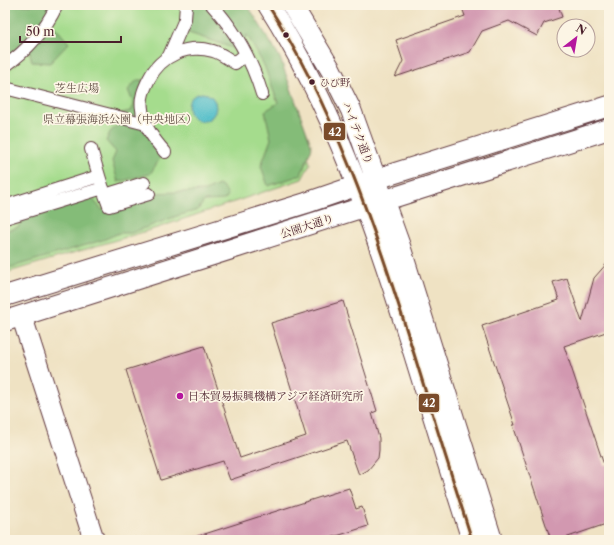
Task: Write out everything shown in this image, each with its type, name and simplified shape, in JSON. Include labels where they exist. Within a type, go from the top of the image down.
[{"type":"street","points":[[5,66],[26,50],[36,39],[52,16],[57,5]]},
{"type":"street","points":[[170,56],[185,18],[186,5]]},
{"type":"street","points":[[212,5],[225,20],[246,54],[256,74],[262,94]]},
{"type":"street","name":"ハイテク通り","points":[[268,5],[299,58],[328,114],[382,251],[472,540]]},
{"type":"street","name":"ハイテク通り","points":[[292,5],[331,70],[348,103],[400,246],[492,540]]},
{"type":"street","points":[[165,152],[158,144],[146,124],[142,109],[142,97],[151,74],[166,58],[186,50],[205,50],[215,52],[236,63],[246,54]]},
{"type":"street","points":[[5,88],[146,124]]},
{"type":"street","name":"公園大通り","points":[[5,296],[306,203],[376,179],[609,106]]},
{"type":"street","name":"公園大通り","points":[[13,319],[384,202],[609,129]]},
{"type":"street","points":[[91,149],[109,206],[147,188]]},
{"type":"street","points":[[5,218],[25,206],[49,198],[103,186]]},
{"type":"street","points":[[5,206],[25,206]]},
{"type":"street","points":[[13,319],[94,540]]},
{"type":"green space","name":"県立幕張海浜公園（中央地区）","points":[[5,5],[239,5],[303,138],[310,164],[302,179],[157,228],[5,273]]},
{"type":"green space","points":[[5,5],[52,5],[41,24],[55,27],[69,43],[50,63],[32,62],[27,40],[5,60]]},
{"type":"green space","points":[[182,5],[246,5],[252,12],[280,58],[312,147],[301,175],[268,186],[261,166],[271,139],[265,111],[278,103],[264,65],[247,35],[239,50],[186,32],[193,11]]},
{"type":"green space","points":[[137,80],[142,80],[150,132],[166,149],[150,174],[118,182],[112,161],[116,152],[106,141],[110,132],[120,123],[121,113],[131,111],[134,105],[128,90]]},
{"type":"green space","points":[[219,185],[225,189],[228,196],[224,200],[204,201],[198,210],[131,233],[119,233],[103,240],[5,269],[5,231],[18,227],[28,212],[89,195],[102,210],[151,193],[205,191]]},
{"type":"water","points":[[202,93],[212,97],[216,107],[212,117],[202,121],[192,117],[188,107],[192,97]]},
{"type":"building","points":[[461,5],[558,5],[562,17],[544,23],[537,36],[509,21],[482,31],[470,52],[395,77],[403,61],[396,40],[465,16]]},
{"type":"building","points":[[609,261],[609,331],[564,346],[604,465],[609,464],[609,523],[559,540],[551,540],[482,326],[559,300],[553,282],[567,278],[582,322],[594,278]]},
{"type":"building","points":[[343,301],[377,411],[372,413],[379,438],[378,458],[368,470],[359,475],[347,441],[230,480],[223,461],[161,480],[126,370],[204,346],[240,458],[306,436],[271,323]]},
{"type":"building","points":[[349,488],[356,509],[362,507],[368,526],[324,540],[193,540],[192,538]]},
{"type":"transit line","name":"42","points":[[268,5],[292,44],[313,85],[332,126],[367,211],[396,297],[472,540]]},
{"type":"place","name":"ひび野","points":[[312,82]]},
{"type":"place","name":"日本貿易振興機構アジア経済研究所","points":[[180,396]]},
{"type":"park label","name":"芝生広場","points":[[77,88]]}]
